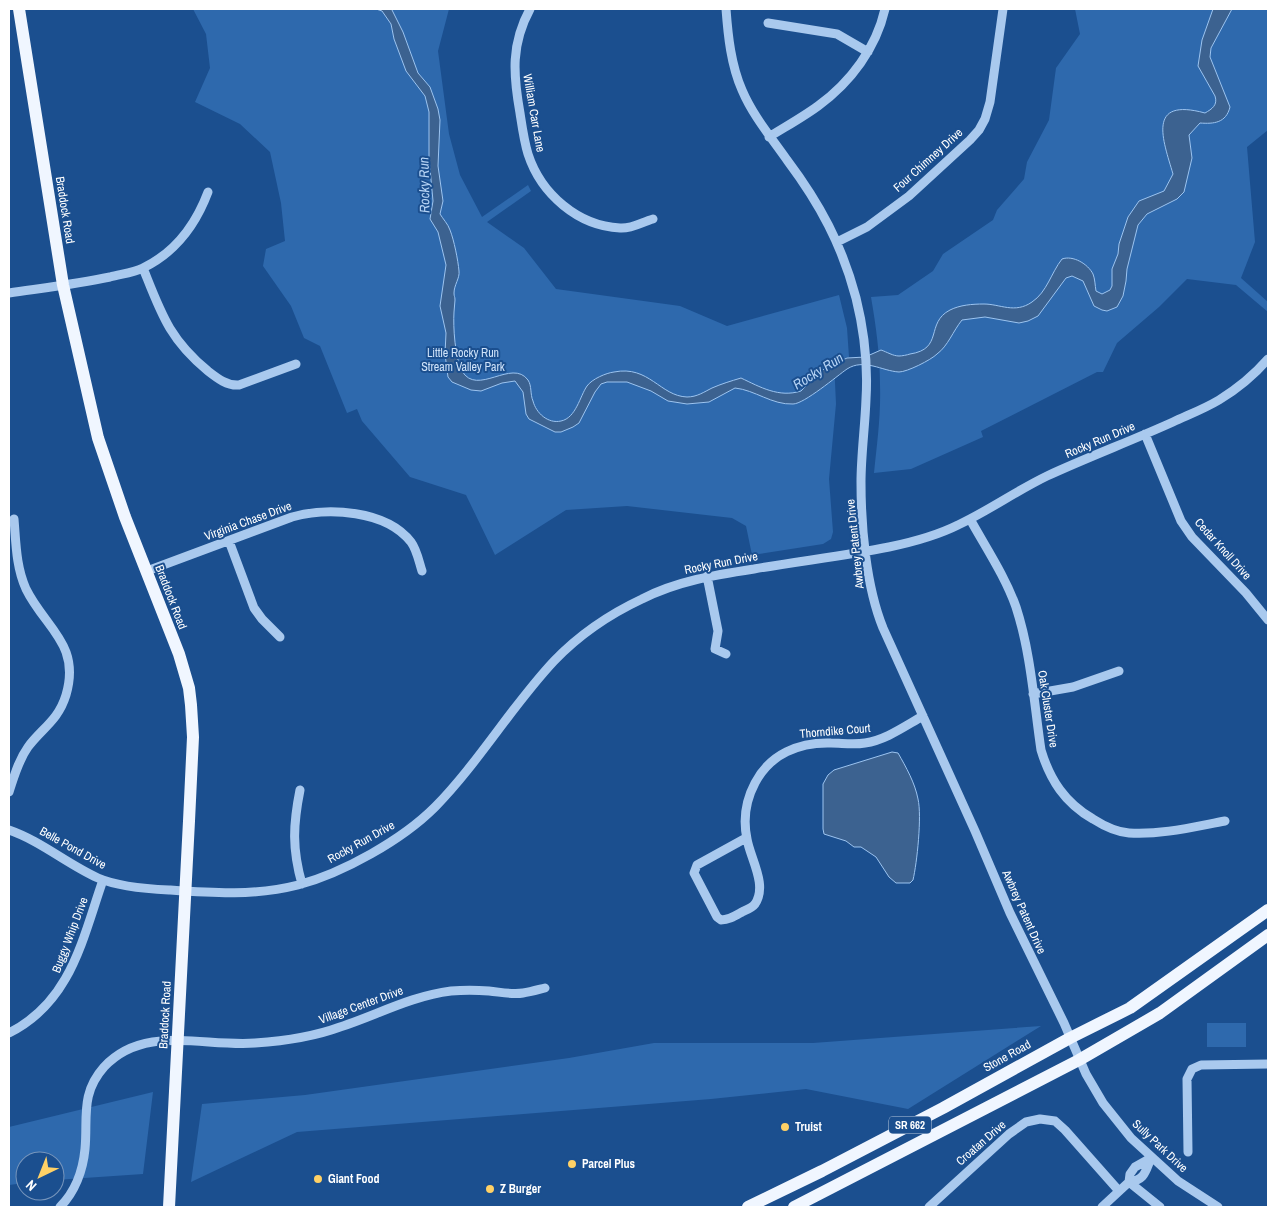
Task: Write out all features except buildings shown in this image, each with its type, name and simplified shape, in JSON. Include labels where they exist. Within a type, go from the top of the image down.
[{"type":"main road","name":"Braddock Road","points":[[19,9],[63,285],[98,438],[125,517],[179,654],[191,705],[192,737],[169,1207]]},
{"type":"main road","name":"Stone Road","points":[[748,1207],[900,1131],[1070,1038],[1130,1008],[1268,910]]},
{"type":"main road","name":"SR 662","points":[[794,1207],[1079,1060],[1160,1014],[1268,935]]},
{"type":"street","name":"William Carr Lane","points":[[530,9],[518,37],[514,76],[526,145],[536,172],[551,194],[565,207],[591,222],[621,229],[630,228],[653,219]]},
{"type":"street","name":"Awbrey Patent Drive","points":[[726,9],[728,36],[733,62],[742,90],[769,137],[787,159],[826,218],[838,242],[856,300],[864,340],[867,376],[861,482],[863,526],[878,615],[1010,913],[1070,1038]]},
{"type":"street","points":[[769,137],[818,106],[859,66],[877,35],[885,9]]},
{"type":"street","name":"Four Chimney Drive","points":[[838,242],[868,227],[909,196],[979,130],[985,119],[990,102],[1003,9]]},
{"type":"street","points":[[768,23],[837,34],[868,52]]},
{"type":"street","points":[[9,293],[118,275],[143,268],[159,258],[186,235],[197,218],[208,192]]},
{"type":"street","points":[[143,268],[160,312],[171,332],[184,349],[218,379],[233,386],[239,386],[296,364]]},
{"type":"street","name":"Rocky Run Drive","points":[[185,891],[248,893],[278,890],[302,884],[338,870],[386,845],[412,827],[435,807],[553,662],[588,631],[646,596],[707,576],[866,551],[929,537],[970,519],[1045,477],[1220,400],[1246,381],[1268,359]]},
{"type":"street","name":"Cedar Knoll Drive","points":[[1145,434],[1181,521],[1192,537],[1246,593],[1268,620]]},
{"type":"street","name":"Virginia Chase Drive","points":[[147,571],[303,514],[329,511],[354,513],[378,520],[403,534],[414,547],[422,571]]},
{"type":"street","points":[[9,792],[24,752],[58,714],[66,696],[69,679],[67,659],[62,641],[33,602],[21,577],[17,560],[14,519]]},
{"type":"street","name":"Oak Cluster Drive","points":[[970,519],[1006,583],[1015,606],[1023,633],[1041,750],[1046,767],[1060,791],[1082,813],[1108,828],[1129,833],[1163,832],[1225,821]]},
{"type":"street","points":[[229,541],[254,608],[262,620],[280,637]]},
{"type":"street","points":[[707,576],[718,631],[715,649],[726,654]]},
{"type":"street","points":[[1033,694],[1073,688],[1119,671]]},
{"type":"street","name":"Thorndike Court","points":[[746,838],[697,865],[694,873],[717,917],[721,920],[726,920],[754,906],[759,893],[756,869],[746,838],[746,807],[752,789],[764,770],[783,753],[794,747],[812,743],[865,743],[884,738],[923,716]]},
{"type":"street","points":[[300,790],[295,818],[295,847],[296,861],[302,884]]},
{"type":"street","name":"Belle Pond Drive","points":[[9,830],[30,838],[75,866],[103,880],[152,889],[185,891]]},
{"type":"street","name":"Buggy Whip Drive","points":[[9,1033],[41,1012],[64,983],[74,963],[103,880]]},
{"type":"street","name":"Village Center Drive","points":[[60,1207],[71,1193],[81,1172],[85,1149],[86,1105],[94,1082],[103,1068],[124,1051],[140,1043],[178,1041],[253,1043],[287,1040],[338,1028],[399,1004],[430,995],[471,990],[522,993],[544,988]]},
{"type":"street","name":"Sully Park Drive","points":[[1070,1038],[1094,1088],[1117,1122],[1131,1138],[1178,1181],[1218,1207]]},
{"type":"street","points":[[1188,1152],[1187,1079],[1192,1069],[1201,1065],[1268,1064]]},
{"type":"street","name":"Croatan Drive","points":[[929,1207],[1009,1134],[1026,1122],[1040,1119],[1055,1121],[1065,1130],[1119,1191]]},
{"type":"street","points":[[1102,1207],[1129,1182],[1130,1174],[1135,1167],[1151,1158]]},
{"type":"street","points":[[1129,1182],[1160,1207]]},
{"type":"green space","name":"Little Rocky Run Stream Valley Park","points":[[193,9],[449,9],[438,51],[449,134],[460,175],[482,217],[528,185],[531,191],[487,222],[524,248],[556,289],[680,306],[727,326],[839,295],[847,328],[849,357],[834,361],[836,404],[829,479],[833,532],[831,539],[823,544],[752,555],[746,526],[732,518],[627,506],[566,510],[495,555],[466,495],[410,477],[362,421],[357,409],[347,413],[320,346],[304,338],[291,306],[263,266],[266,249],[285,241],[281,203],[270,152],[240,124],[195,102],[210,68],[206,34]]},
{"type":"green space","points":[[1075,9],[1268,9],[1268,130],[1247,147],[1255,242],[1241,278],[1268,302],[1268,312],[1236,285],[1187,279],[1159,307],[1117,343],[1103,372],[1097,372],[981,431],[983,437],[911,469],[874,473],[879,418],[880,374],[871,297],[898,295],[933,271],[943,254],[993,220],[997,210],[1024,179],[1027,162],[1049,120],[1056,68],[1080,34]]},
{"type":"green space","points":[[1207,1023],[1246,1023],[1246,1047],[1207,1047]]},
{"type":"green space","points":[[1041,1026],[908,1109],[806,1089],[711,1099],[297,1132],[191,1182],[202,1104],[305,1095],[569,1058],[654,1043],[813,1043]]},
{"type":"green space","points":[[153,1092],[143,1174],[65,1179],[65,1151],[15,1151],[15,1184],[9,1185],[9,1127]]},
{"type":"shaded area","name":"Rocky Run","points":[[376,9],[392,10],[403,32],[418,73],[430,87],[438,109],[440,120],[438,166],[443,201],[440,214],[448,226],[456,250],[459,276],[454,293],[454,326],[456,351],[462,371],[468,378],[476,380],[504,374],[521,374],[529,382],[532,398],[537,410],[543,417],[552,421],[561,421],[570,416],[589,383],[614,372],[626,371],[636,373],[669,392],[687,397],[741,378],[770,391],[793,393],[801,391],[821,371],[847,358],[865,357],[881,350],[899,356],[920,351],[927,347],[931,341],[942,315],[954,308],[980,304],[1014,308],[1026,306],[1037,298],[1045,288],[1058,264],[1062,259],[1066,258],[1080,261],[1091,270],[1095,280],[1096,291],[1102,294],[1110,290],[1112,286],[1112,269],[1128,217],[1139,201],[1164,191],[1173,174],[1163,136],[1163,125],[1166,116],[1174,111],[1186,110],[1205,113],[1215,104],[1215,96],[1198,66],[1202,40],[1213,9],[1232,9],[1211,48],[1210,57],[1230,107],[1226,116],[1222,119],[1215,123],[1200,123],[1189,135],[1192,158],[1184,192],[1177,199],[1147,214],[1138,225],[1127,269],[1123,296],[1117,307],[1107,311],[1094,306],[1083,281],[1072,276],[1066,278],[1038,316],[1028,321],[1019,323],[985,317],[962,320],[941,351],[919,365],[899,372],[866,365],[853,366],[798,403],[785,404],[750,391],[735,388],[709,402],[687,404],[668,401],[651,391],[627,382],[607,382],[601,384],[595,392],[579,423],[561,432],[555,432],[529,419],[526,414],[523,392],[515,381],[502,383],[481,391],[471,390],[452,382],[448,377],[445,354],[446,333],[440,306],[446,265],[438,232],[430,219],[433,201],[429,158],[429,112],[425,96],[406,71],[394,39],[391,24],[382,11]]},
{"type":"shaded area","points":[[892,752],[898,753],[907,769],[918,799],[919,828],[917,851],[913,880],[910,883],[896,883],[889,877],[876,857],[861,847],[854,847],[846,841],[824,834],[823,829],[823,784],[828,775],[834,770]]},
{"type":"place","name":"Truist","points":[[785,1127]]},
{"type":"place","name":"Parcel Plus","points":[[572,1164]]},
{"type":"place","name":"Giant Food","points":[[318,1179]]},
{"type":"place","name":"Z Burger","points":[[490,1189]]}]
